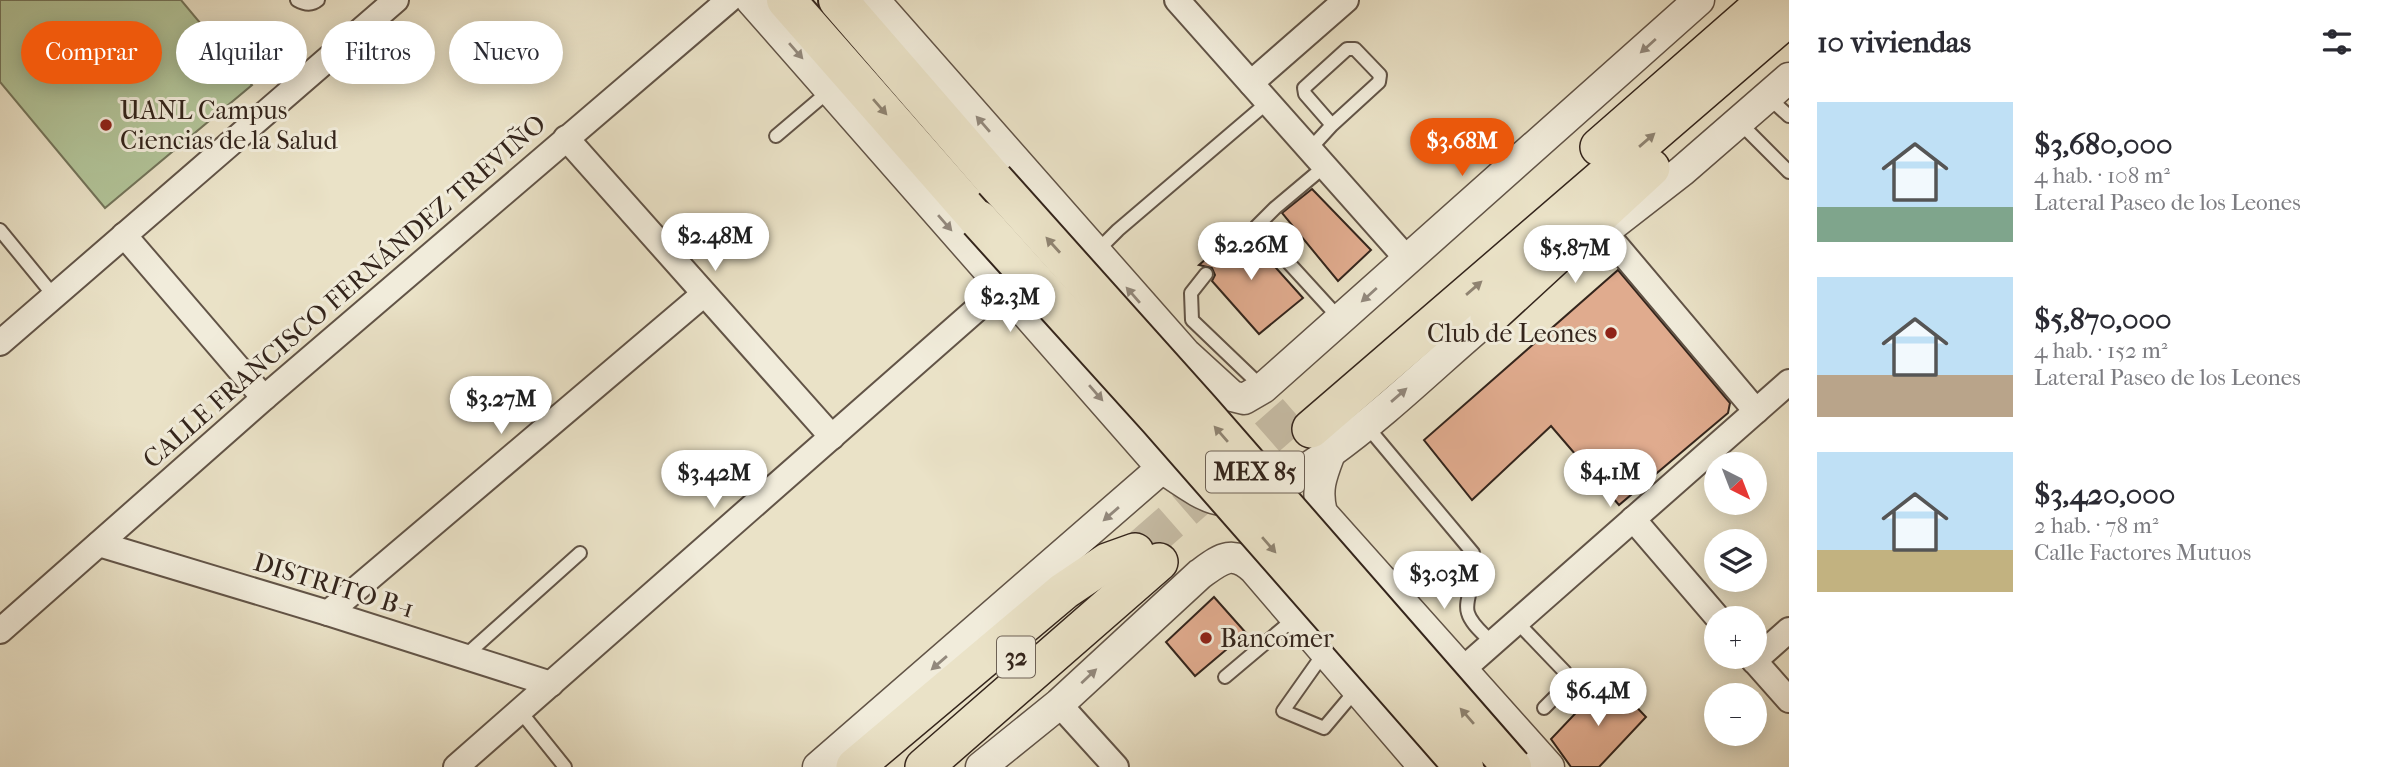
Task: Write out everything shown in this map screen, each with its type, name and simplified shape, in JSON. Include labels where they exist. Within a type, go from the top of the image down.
[{"type":"highway","name":"MEX 85","points":[[786,0],[1464,767]]},
{"type":"highway","name":"MEX 85","points":[[838,0],[1512,767]]},
{"type":"main road","points":[[1725,37],[1744,0]]},
{"type":"main road","points":[[1312,432],[1767,0]]},
{"type":"main road","points":[[1312,432],[1789,17]]},
{"type":"main road","points":[[1489,317],[1789,41]]},
{"type":"main road","points":[[855,767],[1063,591],[1107,562],[1146,553],[1144,588],[1110,629],[950,767]]},
{"type":"main road","name":"32","points":[[887,767],[1146,553]]},
{"type":"main road","name":"32","points":[[924,767],[1146,553]]},
{"type":"street","points":[[0,343],[396,0]]},
{"type":"street","name":"CALLE FRANCISCO FERNÁNDEZ TREVIÑO","points":[[0,631],[264,398],[729,0]]},
{"type":"street","points":[[751,0],[1162,468],[1219,501],[1249,498],[1270,489],[1312,432],[1365,424],[1489,317],[1682,171],[1738,122],[1782,97]]},
{"type":"street","points":[[874,0],[1096,252],[1181,328],[1232,396],[1244,399],[1263,388],[1341,320],[1699,0]]},
{"type":"street","points":[[1177,0],[1408,260]]},
{"type":"street","points":[[1251,83],[1346,0]]},
{"type":"street","points":[[566,138],[832,436]]},
{"type":"street","points":[[1604,231],[1756,411]]},
{"type":"street","points":[[124,235],[264,398]]},
{"type":"street","points":[[456,767],[1002,287]]},
{"type":"street","points":[[328,613],[704,295]]},
{"type":"street","points":[[1462,670],[1789,382]]},
{"type":"street","points":[[1312,432],[1321,476],[1318,497],[1322,513],[1549,767]]},
{"type":"street","points":[[818,767],[1162,468]]},
{"type":"street","points":[[1633,519],[1708,606]]},
{"type":"street","name":"DISTRITO B-1","points":[[99,544],[551,684]]},
{"type":"street","points":[[1295,618],[1316,613],[1335,601],[1345,589],[1353,568],[1353,548]]},
{"type":"street","points":[[981,767],[1059,704],[1200,574],[1219,561],[1231,557],[1244,560],[1424,767]]},
{"type":"street","points":[[1767,647],[1789,630]]},
{"type":"street","points":[[1364,698],[1364,682],[1373,658],[1392,642],[1415,635],[1440,645]]},
{"type":"street","points":[[1762,669],[1789,700]]},
{"type":"street","points":[[1059,704],[1116,767]]},
{"type":"lane","points":[[297,0],[305,4],[318,0]]},
{"type":"lane","points":[[1332,124],[1305,94],[1304,88],[1347,49],[1355,48],[1380,75],[1379,82],[1332,124],[1317,158],[1252,232],[1341,320]]},
{"type":"lane","points":[[776,136],[830,91]]},
{"type":"lane","points":[[1096,252],[1118,230],[1268,102]]},
{"type":"lane","points":[[1738,122],[1789,172]]},
{"type":"lane","points":[[0,230],[54,296]]},
{"type":"lane","points":[[1206,274],[1191,293],[1181,328],[1263,388]]},
{"type":"lane","points":[[1365,424],[1473,554],[1477,567],[1466,609],[1492,643]]},
{"type":"lane","points":[[464,657],[580,554]]},
{"type":"lane","points":[[1225,677],[1295,618]]},
{"type":"lane","points":[[1517,622],[1565,672],[1565,687],[1544,708]]},
{"type":"lane","points":[[1325,652],[1283,711],[1324,729],[1364,698]]},
{"type":"lane","points":[[520,711],[565,767]]},
{"type":"green space","points":[[0,0],[181,0],[199,21],[176,21],[176,84],[252,85],[105,208],[0,82]]},
{"type":"building","points":[[1312,189],[1371,250],[1338,281],[1282,213]]},
{"type":"building","points":[[1241,229],[1303,298],[1259,334],[1212,281],[1215,275],[1212,268],[1199,265]]},
{"type":"building","name":"Club de Leones","points":[[1618,270],[1730,403],[1728,413],[1619,505],[1551,426],[1472,500],[1424,440]]},
{"type":"building","name":"Bancomer","points":[[1214,597],[1246,633],[1195,676],[1166,642]]},
{"type":"building","points":[[1609,678],[1646,717],[1599,767],[1571,767],[1551,739]]},
{"type":"tunnel","points":[[1143,546],[1295,413]]},
{"type":"place","name":"UANL Campus Ciencias de la Salud","points":[[106,125]]},
{"type":"place","name":"Club de Leones","points":[[1611,333]]},
{"type":"place","name":"Bancomer","points":[[1206,638]]}]
